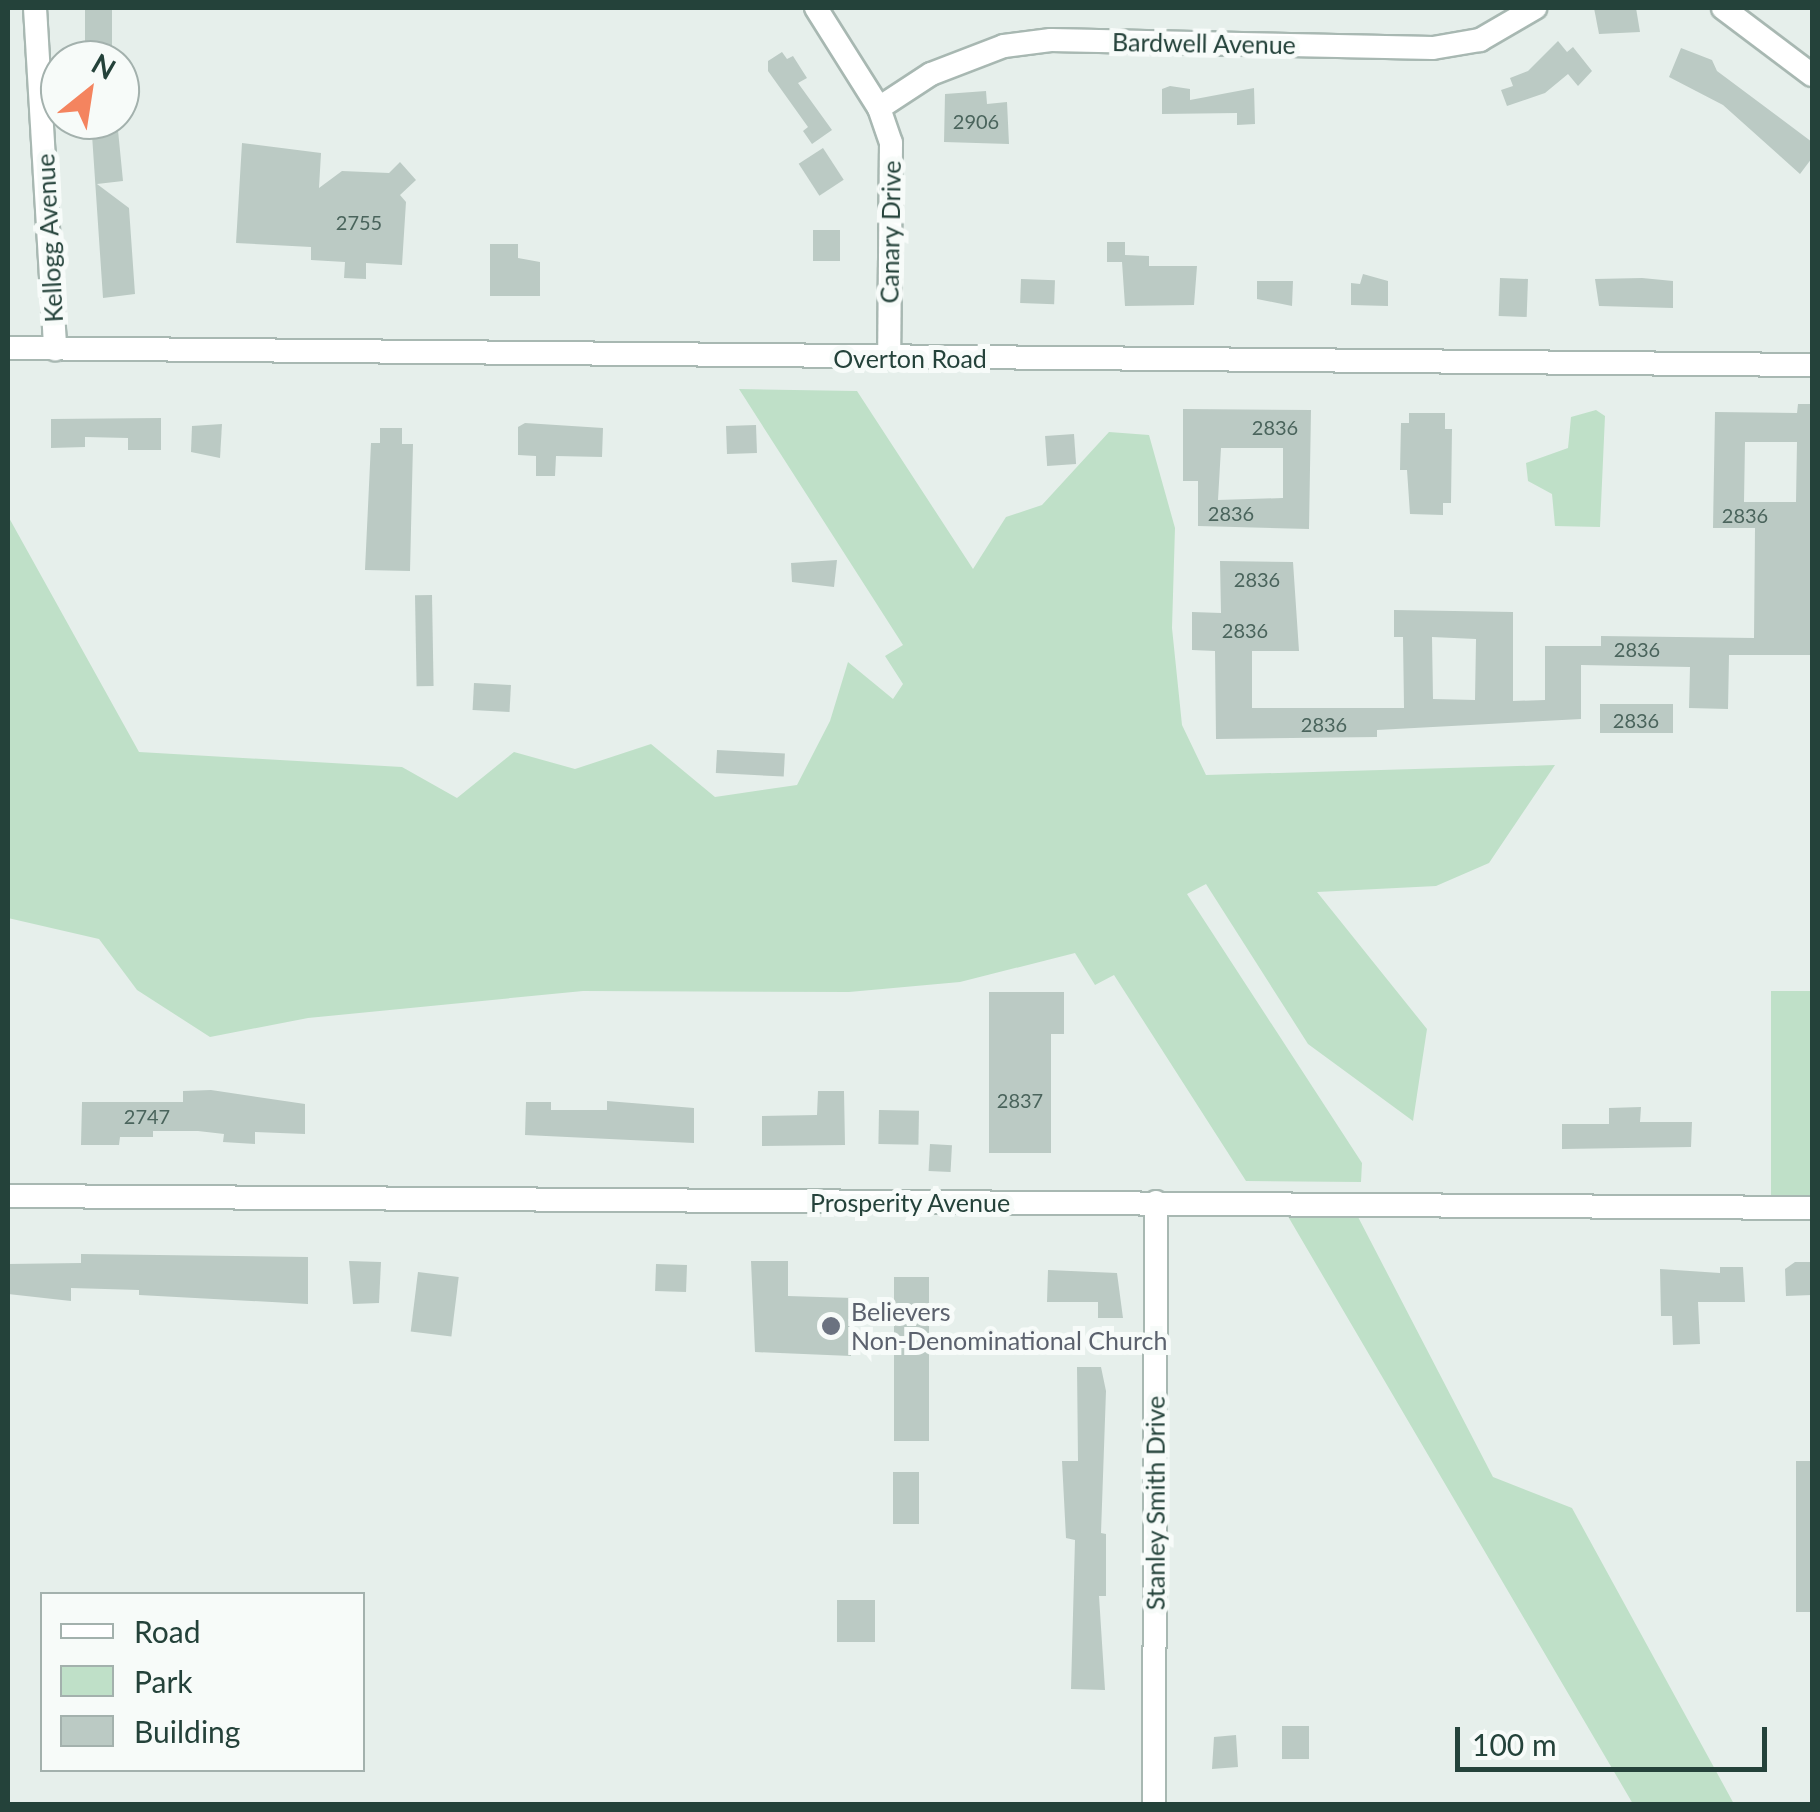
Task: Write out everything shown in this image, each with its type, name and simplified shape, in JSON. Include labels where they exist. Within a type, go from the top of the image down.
[{"type":"street","name":"Kellogg Avenue","points":[[36,8],[55,349]]},
{"type":"street","name":"Canary Drive","points":[[816,8],[879,108],[893,168],[889,358]]},
{"type":"street","name":"Bardwell Avenue","points":[[879,108],[931,74],[1004,46],[1051,40],[1433,48],[1480,40],[1535,8]]},
{"type":"street","points":[[1724,8],[1812,75]]},
{"type":"street","name":"Overton Road","points":[[8,348],[1812,365]]},
{"type":"street","name":"Prosperity Avenue","points":[[8,1196],[1812,1208]]},
{"type":"street","name":"Stanley Smith Drive","points":[[1154,1804],[1156,1202]]},
{"type":"green space","points":[[739,389],[857,391],[973,569],[1006,517],[1042,505],[1109,432],[1149,435],[1175,528],[1172,628],[1182,725],[1206,775],[1555,765],[1489,863],[1436,886],[1317,892],[1427,1029],[1413,1121],[1308,1044],[1206,884],[1187,894],[1362,1163],[1361,1182],[1246,1181],[1114,975],[1095,985],[1075,953],[960,982],[849,992],[583,991],[308,1018],[210,1037],[137,990],[99,939],[8,918],[8,516],[139,752],[402,767],[457,798],[514,752],[575,769],[651,744],[715,797],[797,785],[830,721],[848,662],[893,699],[903,684],[885,656],[903,645]]},
{"type":"green space","points":[[1596,410],[1605,416],[1600,527],[1555,526],[1552,494],[1528,481],[1526,463],[1568,448],[1571,417]]},
{"type":"green space","points":[[1771,991],[1812,991],[1812,1197],[1771,1197]]},
{"type":"green space","points":[[1286,1213],[1357,1215],[1493,1477],[1572,1508],[1734,1804],[1633,1804]]},
{"type":"building","points":[[85,8],[112,8],[112,40],[85,40]]},
{"type":"building","points":[[1594,8],[1636,8],[1640,32],[1599,34]]},
{"type":"building","points":[[1558,41],[1567,52],[1573,47],[1592,71],[1578,86],[1568,74],[1545,93],[1507,106],[1501,90],[1513,86],[1510,78],[1528,71]]},
{"type":"building","points":[[1681,48],[1712,60],[1717,71],[1812,142],[1812,158],[1800,174],[1723,105],[1669,77]]},
{"type":"building","points":[[782,52],[787,59],[793,56],[807,78],[798,83],[832,130],[812,144],[803,131],[808,127],[768,71],[768,61]]},
{"type":"building","points":[[1254,88],[1255,124],[1237,125],[1237,113],[1162,114],[1162,89],[1190,89],[1190,100]]},
{"type":"building","points":[[986,91],[987,104],[1007,102],[1009,144],[944,142],[945,94]]},
{"type":"building","points":[[92,140],[119,140],[123,181],[97,184],[129,208],[135,294],[103,298]]},
{"type":"building","points":[[242,143],[321,153],[319,188],[342,171],[389,173],[400,162],[416,180],[400,195],[406,202],[402,265],[366,263],[366,279],[344,278],[345,262],[311,260],[311,247],[236,243]]},
{"type":"building","points":[[823,148],[844,180],[819,196],[799,164]]},
{"type":"building","points":[[813,230],[840,230],[840,261],[813,261]]},
{"type":"building","points":[[1107,242],[1125,242],[1125,255],[1149,256],[1149,266],[1197,266],[1194,305],[1125,306],[1122,262],[1107,262]]},
{"type":"building","points":[[490,244],[518,244],[518,258],[540,262],[540,296],[490,296]]},
{"type":"building","points":[[1363,274],[1388,281],[1388,306],[1351,305],[1351,283],[1360,284]]},
{"type":"building","points":[[1500,278],[1528,279],[1527,317],[1499,316]]},
{"type":"building","points":[[1021,279],[1055,280],[1054,304],[1020,303]]},
{"type":"building","points":[[1595,279],[1673,281],[1673,308],[1599,306]]},
{"type":"building","points":[[1257,281],[1293,281],[1292,306],[1257,299]]},
{"type":"building","points":[[1798,404],[1812,404],[1812,655],[1729,655],[1728,709],[1689,708],[1690,667],[1581,665],[1581,719],[1377,730],[1377,737],[1216,739],[1215,651],[1192,650],[1192,612],[1221,613],[1220,561],[1293,562],[1299,651],[1252,651],[1252,708],[1404,708],[1403,637],[1394,637],[1394,610],[1513,612],[1513,701],[1545,700],[1545,646],[1601,646],[1601,636],[1754,638],[1755,528],[1713,528],[1715,412],[1797,413]],"holes":[[[1745,442],[1797,442],[1796,502],[1744,502]],[[1432,637],[1476,639],[1475,700],[1433,699]]]},
{"type":"building","points":[[1183,409],[1311,410],[1309,529],[1198,526],[1198,481],[1183,481]],"holes":[[[1221,448],[1283,448],[1283,498],[1218,500]]]},
{"type":"building","points":[[1409,413],[1445,413],[1445,429],[1452,429],[1451,503],[1443,503],[1443,515],[1410,514],[1407,470],[1400,470],[1401,423],[1409,423]]},
{"type":"building","points":[[161,418],[161,450],[128,450],[128,438],[85,437],[85,447],[51,448],[51,419]]},
{"type":"building","points":[[525,423],[603,428],[602,457],[556,456],[555,476],[536,476],[536,456],[518,455],[518,427]]},
{"type":"building","points":[[222,424],[220,458],[191,452],[192,426]]},
{"type":"building","points":[[756,425],[757,453],[727,454],[726,426]]},
{"type":"building","points":[[380,428],[402,428],[402,444],[413,444],[410,571],[365,570],[371,443],[380,443]]},
{"type":"building","points":[[1074,434],[1076,464],[1047,466],[1045,436]]},
{"type":"building","points":[[837,560],[834,587],[792,582],[791,563]]},
{"type":"building","points":[[415,595],[432,595],[434,686],[417,686]]},
{"type":"building","points":[[474,683],[511,685],[510,712],[473,710]]},
{"type":"building","points":[[1600,704],[1673,704],[1673,733],[1600,733]]},
{"type":"building","points":[[717,750],[785,754],[784,777],[716,773]]},
{"type":"building","points":[[989,992],[1064,992],[1064,1034],[1051,1034],[1051,1153],[989,1153]]},
{"type":"building","points":[[211,1090],[305,1104],[305,1134],[255,1132],[255,1144],[223,1142],[224,1134],[153,1131],[153,1137],[120,1137],[119,1145],[81,1145],[82,1102],[183,1102],[183,1091]]},
{"type":"building","points":[[818,1091],[844,1091],[845,1145],[762,1146],[762,1116],[817,1115]]},
{"type":"building","points":[[607,1101],[694,1108],[694,1143],[525,1135],[526,1102],[551,1102],[551,1110],[607,1110]]},
{"type":"building","points":[[1641,1107],[1640,1122],[1692,1122],[1691,1147],[1562,1149],[1562,1124],[1609,1124],[1609,1108]]},
{"type":"building","points":[[879,1110],[919,1111],[918,1145],[878,1144]]},
{"type":"building","points":[[930,1144],[952,1145],[951,1172],[929,1171]]},
{"type":"building","points":[[81,1254],[308,1257],[308,1304],[139,1295],[139,1290],[71,1288],[71,1301],[8,1294],[8,1264],[81,1263]]},
{"type":"building","points":[[349,1261],[381,1262],[379,1303],[353,1304]]},
{"type":"building","points":[[751,1261],[788,1261],[788,1296],[853,1298],[851,1356],[755,1352]]},
{"type":"building","points":[[1795,1262],[1812,1262],[1812,1295],[1786,1296],[1785,1269]]},
{"type":"building","points":[[656,1264],[687,1265],[686,1292],[655,1291]]},
{"type":"building","points":[[1720,1267],[1743,1267],[1745,1302],[1698,1302],[1700,1344],[1673,1345],[1672,1316],[1661,1316],[1660,1269],[1720,1273]]},
{"type":"building","points":[[1048,1270],[1117,1273],[1123,1318],[1098,1318],[1098,1302],[1047,1302]]},
{"type":"building","points":[[418,1272],[459,1277],[451,1337],[411,1332]]},
{"type":"building","points":[[894,1277],[929,1277],[929,1441],[894,1441]]},
{"type":"building","points":[[1077,1367],[1101,1367],[1106,1391],[1101,1533],[1106,1534],[1106,1596],[1099,1596],[1105,1690],[1071,1689],[1075,1540],[1066,1538],[1062,1461],[1078,1461]]},
{"type":"building","points":[[1796,1461],[1812,1461],[1812,1612],[1796,1612]]},
{"type":"building","points":[[893,1472],[919,1472],[919,1524],[893,1524]]},
{"type":"building","points":[[837,1600],[875,1600],[875,1642],[837,1642]]},
{"type":"building","points":[[1282,1726],[1309,1726],[1309,1759],[1282,1759]]},
{"type":"building","points":[[1236,1735],[1238,1767],[1212,1769],[1214,1737]]},
{"type":"place","name":"Believers Non-Denominational Church","points":[[831,1326]]}]
